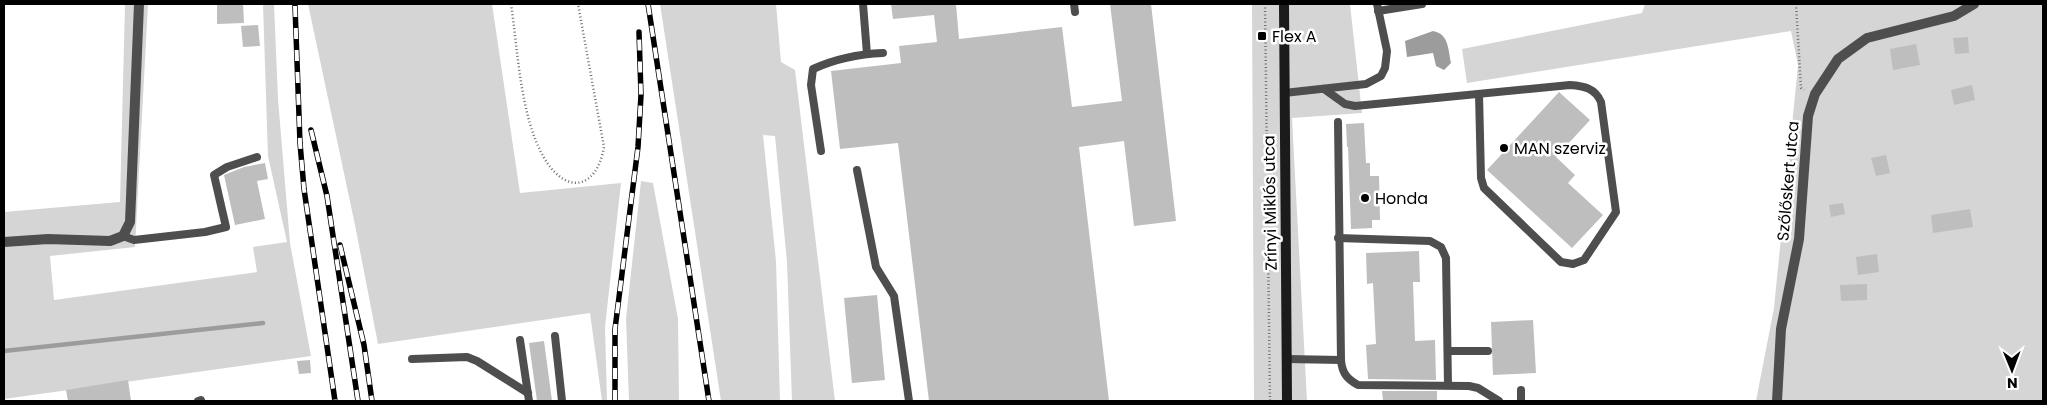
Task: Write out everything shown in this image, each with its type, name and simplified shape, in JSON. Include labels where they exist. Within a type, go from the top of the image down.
[{"type":"main road","name":"Zrínyi Miklós utca","points":[[1284,4],[1287,401]]},
{"type":"street","points":[[4,242],[48,240],[102,242],[123,236],[130,222],[139,4]]},
{"type":"street","name":"Szőlőskert utca","points":[[1777,401],[1781,329],[1799,239],[1808,116],[1815,94],[1838,59],[1867,38],[1954,16],[1974,4]]},
{"type":"lane","points":[[863,4],[866,54]]},
{"type":"lane","points":[[1074,4],[1075,12]]},
{"type":"lane","points":[[1284,93],[1371,83],[1383,73],[1386,51],[1378,8],[1422,4]]},
{"type":"lane","points":[[821,151],[811,85],[813,69],[830,61],[866,54],[883,53]]},
{"type":"lane","points":[[1324,89],[1345,104],[1355,106],[1570,84],[1583,86],[1598,95],[1601,102],[1616,212],[1584,260],[1579,263],[1561,262],[1484,188],[1481,178],[1479,94]]},
{"type":"lane","points":[[1338,122],[1341,360],[1342,370],[1346,377],[1358,385],[1448,385],[1478,388],[1499,401]]},
{"type":"lane","points":[[123,236],[134,240],[205,232],[226,227],[214,175],[227,167],[257,157]]},
{"type":"lane","points":[[857,170],[876,267],[894,296],[909,401]]},
{"type":"lane","points":[[1338,238],[1430,241],[1441,247],[1446,258],[1448,385]]},
{"type":"lane","points":[[555,336],[562,401]]},
{"type":"lane","points":[[520,340],[528,397]]},
{"type":"lane","points":[[1448,351],[1488,351]]},
{"type":"lane","points":[[412,359],[467,357],[477,361],[528,397]]},
{"type":"lane","points":[[1287,359],[1341,360]]},
{"type":"lane","points":[[1521,390],[1521,401]]},
{"type":"path","points":[[511,4],[528,114],[542,154],[553,172],[559,177],[572,183],[580,183],[593,177],[598,169],[604,147],[578,4]]},
{"type":"path","points":[[1265,4],[1270,401]]},
{"type":"path","points":[[1796,4],[1801,88],[1815,94]]},
{"type":"shaded area","points":[[125,4],[148,4],[135,247],[50,256],[54,300],[257,272],[253,247],[287,242],[268,156],[263,4],[274,4],[278,99],[290,243],[311,356],[4,399],[4,212],[120,202]]},
{"type":"shaded area","points":[[308,4],[492,4],[520,193],[621,183],[605,327],[607,401],[602,401],[590,313],[378,344]]},
{"type":"shaded area","points":[[660,4],[776,4],[781,62],[795,70],[835,401],[792,401],[787,262],[775,136],[763,135],[776,261],[780,401],[721,401]]},
{"type":"shaded area","points":[[1252,4],[1350,4],[1362,113],[1292,118],[1307,401],[1254,401]]},
{"type":"shaded area","points":[[1645,4],[2043,4],[2043,401],[1756,401],[1774,308],[1798,65],[1791,31],[1467,83],[1462,49],[1642,13]]},
{"type":"shaded area","points":[[1433,31],[1442,35],[1447,43],[1451,63],[1444,70],[1436,66],[1433,53],[1407,57],[1405,41]]},
{"type":"shaded area","points":[[641,181],[653,183],[678,319],[679,401],[629,401],[626,319]]},
{"type":"building","points":[[217,4],[243,4],[244,23],[217,24]]},
{"type":"building","points":[[891,4],[956,4],[959,39],[1062,27],[1072,107],[1122,101],[1110,4],[1151,4],[1176,221],[1134,226],[1124,141],[1079,147],[1109,401],[929,401],[898,143],[840,149],[831,71],[901,63],[899,46],[937,42],[934,15],[893,19]]},
{"type":"building","points":[[258,25],[260,46],[243,47],[241,26]]},
{"type":"building","points":[[1968,37],[1969,53],[1955,54],[1953,38]]},
{"type":"building","points":[[1916,44],[1920,65],[1893,70],[1890,49]]},
{"type":"building","points":[[1972,85],[1975,100],[1954,105],[1951,90]]},
{"type":"building","points":[[1559,92],[1590,120],[1556,157],[1575,175],[1568,183],[1603,215],[1572,248],[1487,170]]},
{"type":"building","name":"Honda","points":[[1364,123],[1366,163],[1370,163],[1370,176],[1379,176],[1380,220],[1372,220],[1372,228],[1351,229],[1346,124]]},
{"type":"building","points":[[1886,155],[1890,173],[1876,176],[1871,158]]},
{"type":"building","points":[[265,163],[268,179],[257,181],[265,219],[235,225],[224,175],[244,167]]},
{"type":"building","points":[[1843,203],[1845,214],[1831,217],[1829,205]]},
{"type":"building","points":[[1970,209],[1973,227],[1933,233],[1931,215]]},
{"type":"building","points":[[1419,251],[1420,282],[1413,282],[1415,341],[1435,340],[1436,380],[1368,379],[1366,345],[1376,344],[1373,283],[1367,284],[1366,253]]},
{"type":"building","points":[[1877,254],[1879,272],[1858,275],[1856,257]]},
{"type":"building","points":[[1867,284],[1867,300],[1841,301],[1840,285]]},
{"type":"building","points":[[877,295],[885,380],[852,383],[844,298]]},
{"type":"building","points":[[1533,320],[1536,373],[1493,375],[1491,322]]},
{"type":"building","points":[[544,341],[552,401],[537,401],[529,343]]},
{"type":"building","points":[[310,360],[311,373],[299,374],[297,361]]},
{"type":"building","points":[[128,380],[131,401],[68,401],[66,390]]},
{"type":"building","points":[[1382,391],[1437,391],[1437,401],[1383,401]]},
{"type":"waterway","points":[[4,351],[263,323]]},
{"type":"railway","points":[[648,4],[709,401]]},
{"type":"railway","points":[[295,6],[300,143],[304,189],[335,401]]},
{"type":"railway","points":[[615,401],[615,329],[638,147],[641,95],[639,32]]},
{"type":"railway","points":[[311,130],[327,196],[358,401]]},
{"type":"railway","points":[[340,245],[364,345],[372,401]]},
{"type":"place","name":"Flex A","points":[[1262,36]]},
{"type":"place","name":"MAN szerviz","points":[[1504,148]]},
{"type":"place","name":"Honda","points":[[1365,198]]}]
